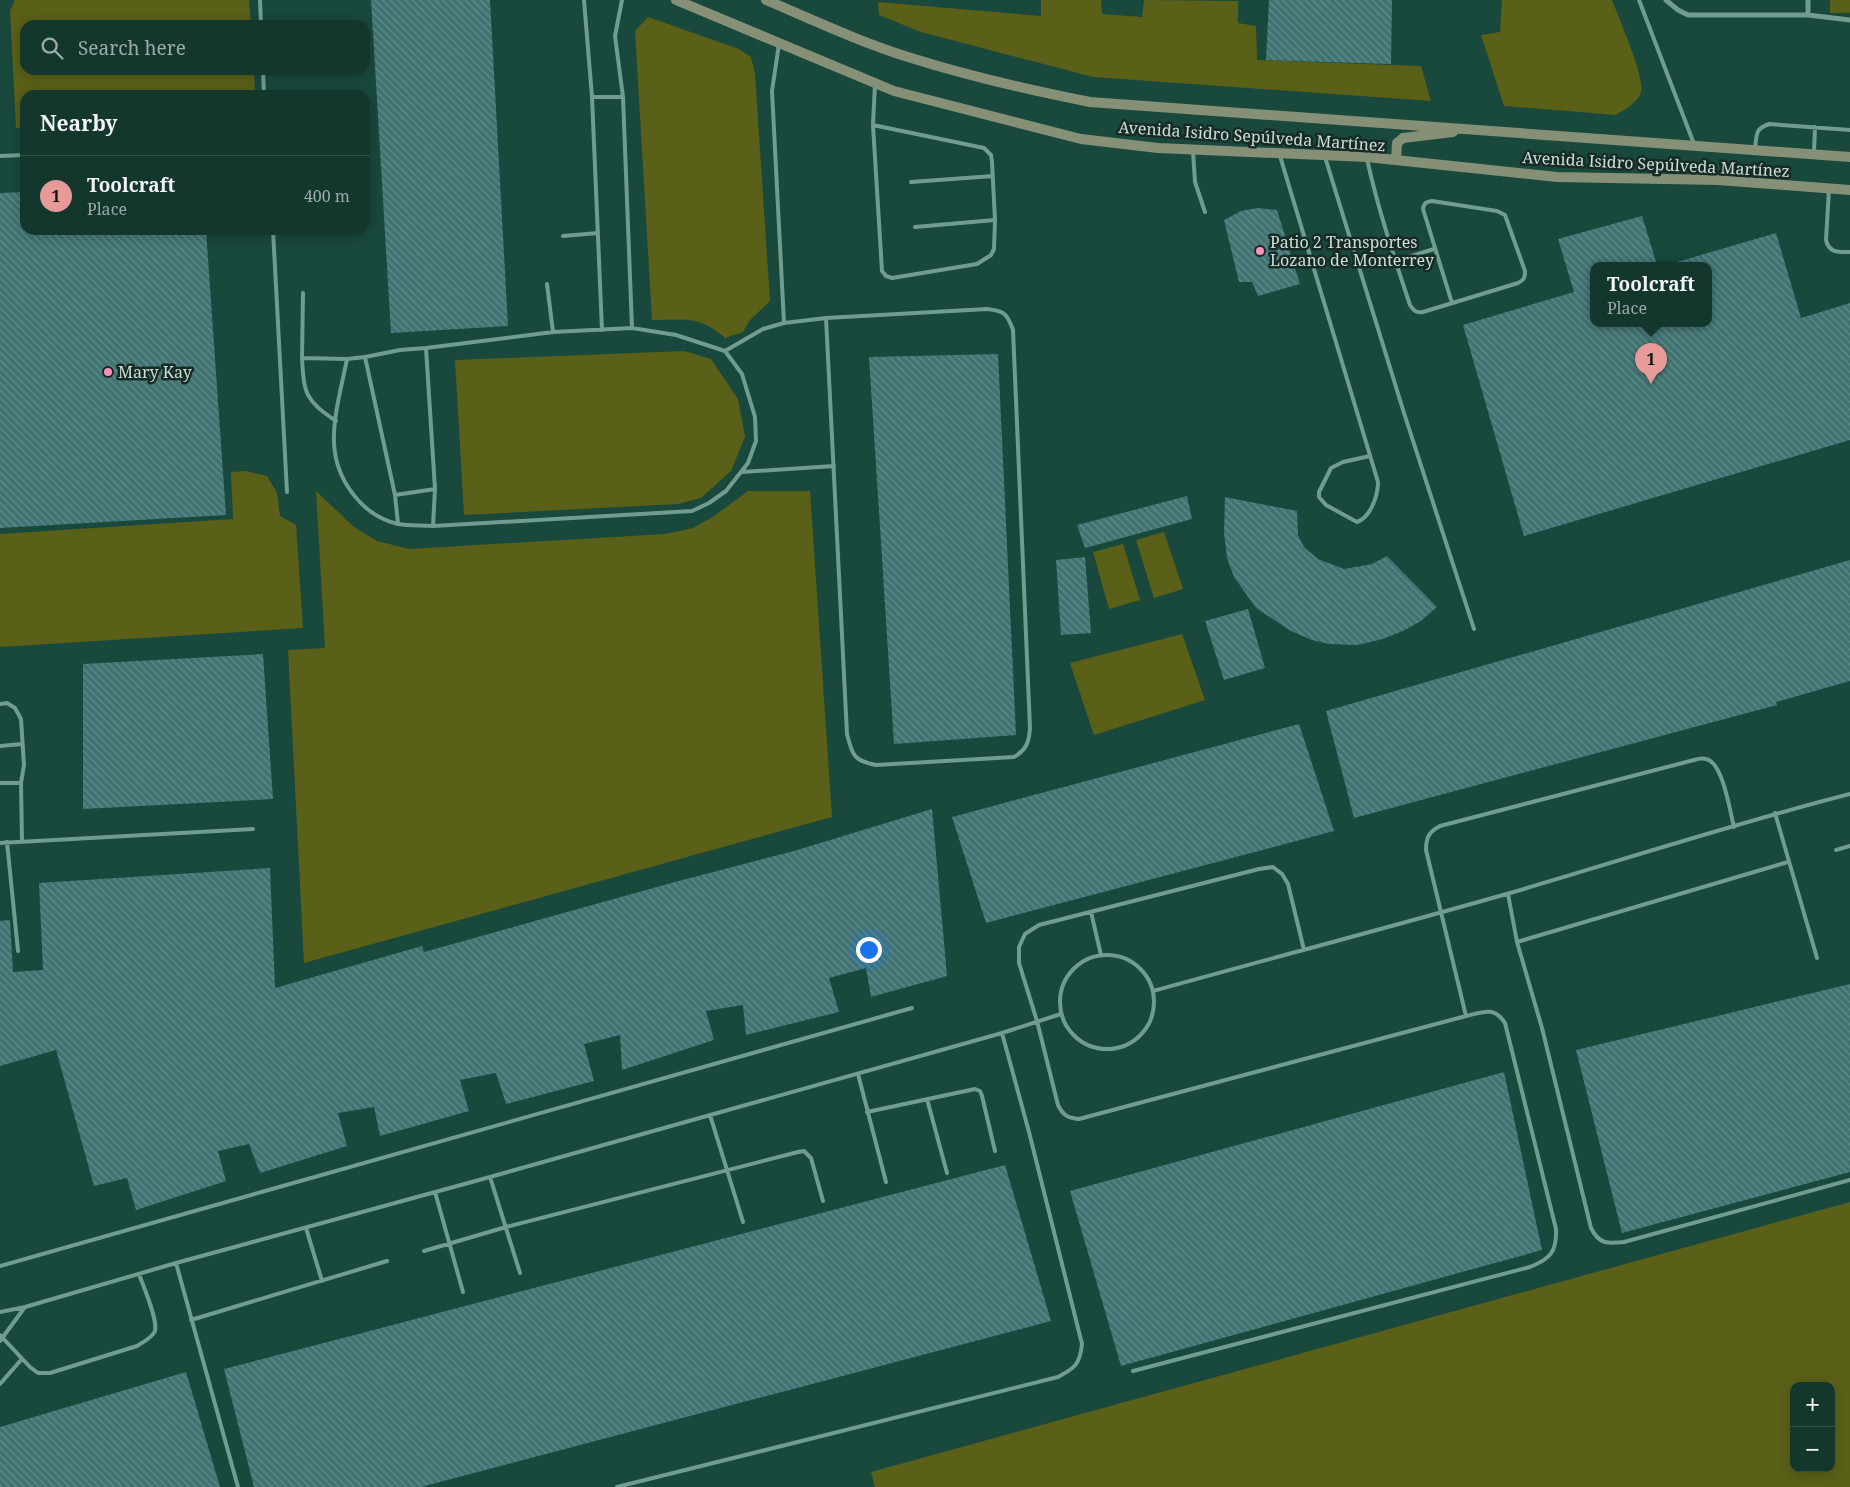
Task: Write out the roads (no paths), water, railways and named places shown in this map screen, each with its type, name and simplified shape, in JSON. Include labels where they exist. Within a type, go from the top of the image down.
[{"type":"main road","name":"Avenida Isidro Sepúlveda Martínez","points":[[676,0],[894,91],[1081,139],[1158,148],[1367,157],[1557,177],[1718,180],[1850,190]]},
{"type":"main road","name":"Avenida Isidro Sepúlveda Martínez","points":[[766,0],[907,56],[1018,88],[1090,102],[1754,151],[1850,156]]},
{"type":"main road","points":[[1396,160],[1397,143],[1402,138],[1466,129]]},
{"type":"street","points":[[1666,0],[1678,10],[1688,14],[1808,15],[1850,20]]},
{"type":"street","points":[[1808,0],[1808,15]]},
{"type":"lane","points":[[260,0],[261,20]]},
{"type":"lane","points":[[584,0],[592,96],[602,330]]},
{"type":"lane","points":[[622,0],[616,36],[623,97],[632,328]]},
{"type":"lane","points":[[1639,0],[1694,146]]},
{"type":"lane","points":[[779,44],[772,91],[784,323]]},
{"type":"lane","points":[[263,75],[264,90]]},
{"type":"lane","points":[[873,125],[984,148],[991,155],[995,220],[994,249],[991,255],[977,264],[892,278],[886,276],[882,271],[873,125],[875,84]]},
{"type":"lane","points":[[592,96],[623,97]]},
{"type":"lane","points":[[1754,151],[1757,132],[1760,127],[1770,124],[1850,130]]},
{"type":"lane","points":[[1814,154],[1815,127]]},
{"type":"lane","points":[[1193,149],[1196,182],[1204,212]]},
{"type":"lane","points":[[1280,154],[1378,482],[1378,494],[1365,517],[1357,522],[1326,505],[1319,497],[1319,492],[1331,468],[1336,464],[1370,456]]},
{"type":"lane","points":[[0,156],[20,155]]},
{"type":"lane","points":[[1325,155],[1404,413],[1474,629]]},
{"type":"lane","points":[[1367,157],[1374,192],[1395,261],[1410,305],[1418,313],[1423,312],[1523,281],[1525,271],[1508,219],[1497,210],[1427,202],[1424,204],[1423,209],[1434,249],[1452,303]]},
{"type":"lane","points":[[911,182],[993,176]]},
{"type":"lane","points":[[1829,189],[1827,246],[1838,252],[1850,252]]},
{"type":"lane","points":[[915,227],[995,220]]},
{"type":"lane","points":[[563,236],[598,233]]},
{"type":"lane","points":[[273,235],[288,492]]},
{"type":"lane","points":[[1395,261],[1434,249]]},
{"type":"lane","points":[[547,284],[553,332]]},
{"type":"lane","points":[[303,293],[303,385],[307,396],[321,411],[336,421]]},
{"type":"lane","points":[[725,351],[763,328],[784,323],[826,318],[987,309],[1000,310],[1008,317],[1013,330],[1030,728],[1029,741],[1024,751],[1014,758],[876,765],[862,762],[854,756],[847,734],[826,318]]},
{"type":"lane","points":[[302,358],[347,359],[400,350],[553,332],[632,328],[676,335],[725,351],[742,374],[755,416],[756,441],[748,463],[726,491],[709,503],[692,511],[433,526],[398,524],[367,510],[350,491],[338,469],[334,442],[347,359]]},
{"type":"lane","points":[[426,348],[435,489],[433,526]]},
{"type":"lane","points":[[365,357],[395,495],[398,524]]},
{"type":"lane","points":[[742,472],[834,466]]},
{"type":"lane","points":[[395,495],[435,489]]},
{"type":"lane","points":[[0,704],[7,702],[15,708],[20,719],[24,765],[21,783],[22,841]]},
{"type":"lane","points":[[0,746],[22,744]]},
{"type":"lane","points":[[1466,1016],[1426,850],[1426,838],[1431,831],[1440,826],[1694,760],[1706,759],[1715,764],[1721,775],[1734,827]]},
{"type":"lane","points":[[0,783],[21,783]]},
{"type":"lane","points":[[1153,990],[1508,894],[1775,813],[1850,794]]},
{"type":"lane","points":[[1775,813],[1817,958]]},
{"type":"lane","points":[[0,842],[253,829]]},
{"type":"lane","points":[[7,842],[18,952]]},
{"type":"lane","points":[[1836,850],[1850,846]]},
{"type":"lane","points":[[1517,942],[1788,862]]},
{"type":"lane","points":[[1133,1371],[1530,1267],[1542,1262],[1552,1253],[1557,1242],[1556,1229],[1505,1023],[1499,1014],[1490,1011],[1079,1119],[1069,1118],[1062,1114],[1019,963],[1019,947],[1022,940],[1026,934],[1039,925],[1259,869],[1273,868],[1282,874],[1288,884],[1304,950]]},
{"type":"lane","points":[[1508,894],[1517,942],[1542,1028],[1591,1228],[1595,1236],[1611,1244],[1624,1242],[1850,1180]]},
{"type":"lane","points":[[1091,912],[1101,955]]},
{"type":"lane","points":[[1101,955],[1118,956],[1134,963],[1146,975],[1153,990],[1154,1007],[1150,1023],[1140,1036],[1126,1045],[1110,1050],[1094,1048],[1079,1040],[1068,1029],[1061,1014],[1060,998],[1064,982],[1073,969],[1086,960],[1101,955]]},
{"type":"lane","points":[[0,1266],[912,1008]]},
{"type":"lane","points":[[0,1312],[25,1307],[176,1263],[858,1074],[1061,1014]]},
{"type":"lane","points":[[617,1487],[1058,1377],[1072,1370],[1080,1358],[1082,1344],[1002,1033]]},
{"type":"lane","points":[[858,1074],[886,1182]]},
{"type":"lane","points":[[867,1112],[976,1089],[980,1091],[982,1096],[995,1151]]},
{"type":"lane","points":[[927,1099],[947,1173]]},
{"type":"lane","points":[[710,1115],[742,1222]]},
{"type":"lane","points":[[424,1251],[804,1151],[811,1158],[824,1201]]},
{"type":"lane","points":[[490,1177],[520,1272]]},
{"type":"lane","points":[[435,1192],[463,1292]]},
{"type":"lane","points":[[306,1228],[322,1280]]},
{"type":"lane","points":[[191,1320],[387,1261]]},
{"type":"lane","points":[[176,1263],[238,1487]]},
{"type":"lane","points":[[25,1307],[1,1338],[21,1360],[38,1373],[50,1373],[137,1346],[148,1340],[155,1330],[154,1318],[138,1274]]},
{"type":"lane","points":[[0,1384],[21,1360]]},
{"type":"place","name":"Patio 2 Transportes Lozano de Monterrey","points":[[1260,251]]},
{"type":"place","name":"Mary Kay","points":[[108,372]]},
{"type":"place","name":"Toolcraft","points":[[1651,384]]}]
